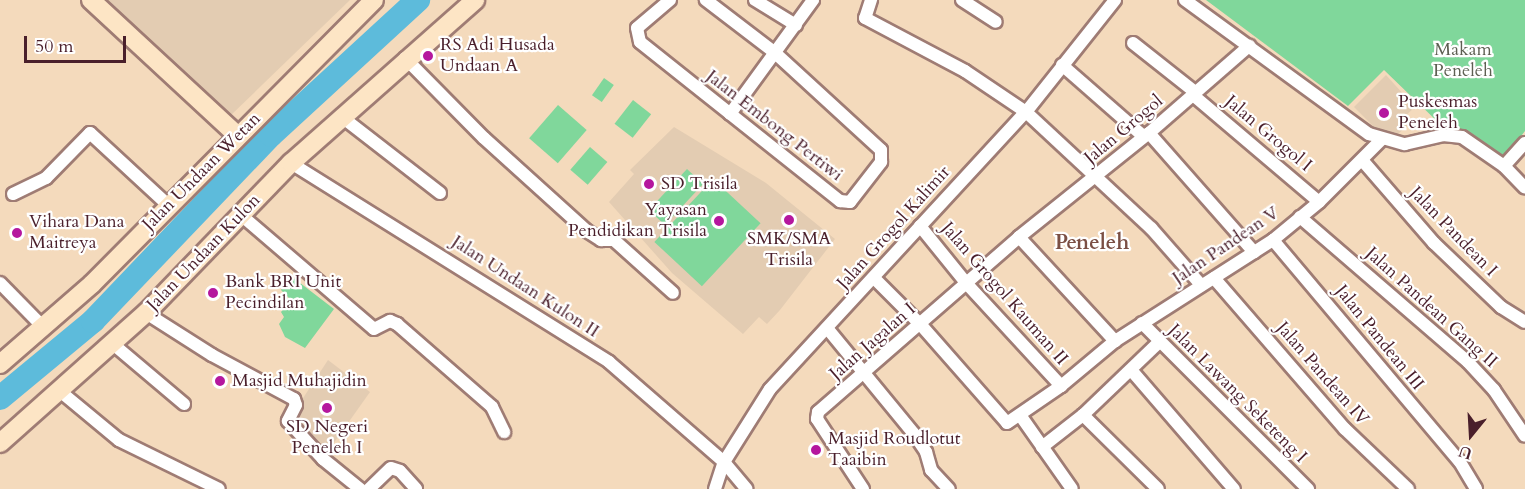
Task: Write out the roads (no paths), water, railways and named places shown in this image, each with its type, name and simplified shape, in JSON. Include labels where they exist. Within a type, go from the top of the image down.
[{"type":"main road","points":[[91,0],[237,135]]},
{"type":"main road","name":"Jalan Undaan Wetan","points":[[0,364],[44,328],[374,0]]},
{"type":"main road","name":"Jalan Undaan Kulon","points":[[0,443],[61,392],[146,313],[291,163],[405,58],[475,0]]},
{"type":"street","name":"Jalan Embong Pertiwi","points":[[670,0],[637,28],[636,35],[730,114],[840,201],[850,202],[857,197],[883,156],[881,150],[774,52]]},
{"type":"street","points":[[706,0],[774,52]]},
{"type":"street","points":[[755,0],[796,25]]},
{"type":"street","points":[[730,114],[813,0]]},
{"type":"street","points":[[871,0],[865,18],[965,71],[1026,112],[1097,176],[1185,263],[1201,285]]},
{"type":"street","points":[[962,0],[996,22]]},
{"type":"street","name":"Jalan Grogol Kalimir","points":[[716,489],[724,462],[770,389],[1026,112],[1115,0]]},
{"type":"street","points":[[1185,0],[1249,46],[1290,80],[1381,140],[1405,144],[1443,135],[1462,137],[1504,166],[1525,188]]},
{"type":"street","name":"Jalan Grogol I","points":[[1133,43],[1319,202]]},
{"type":"street","name":"Jalan Grogol","points":[[1019,237],[1097,176],[1249,46]]},
{"type":"street","points":[[405,58],[484,138],[587,231],[601,240],[614,240],[673,293]]},
{"type":"street","points":[[1062,65],[1146,135],[1254,252]]},
{"type":"street","points":[[342,117],[440,193]]},
{"type":"street","points":[[13,194],[46,178],[90,133],[169,206]]},
{"type":"street","name":"Jalan Pandean V","points":[[1020,415],[1111,344],[1273,240],[1319,202],[1381,140]]},
{"type":"street","points":[[1504,166],[1525,143]]},
{"type":"street","name":"Jalan Pandean I","points":[[1362,160],[1434,243],[1501,308],[1525,322]]},
{"type":"street","name":"Jalan Undaan Kulon II","points":[[291,163],[609,362],[724,462],[747,489]]},
{"type":"street","points":[[242,215],[374,329],[390,321],[397,324],[492,407],[504,432]]},
{"type":"street","name":"Jalan Pandean Gang II","points":[[1300,217],[1468,362],[1494,390],[1525,436]]},
{"type":"street","name":"Jalan Grogol Kauman II","points":[[920,226],[967,284],[1060,386]]},
{"type":"street","points":[[1019,237],[1111,344]]},
{"type":"street","name":"Jalan Jagalan I","points":[[863,489],[816,416],[868,376],[921,324],[1019,237]]},
{"type":"street","name":"Jalan Pandean III","points":[[1273,240],[1460,462],[1476,489]]},
{"type":"street","points":[[874,278],[921,324],[1004,422],[1020,415],[1072,489]]},
{"type":"street","name":"Jalan Pandean IV","points":[[1214,278],[1345,429],[1408,489]]},
{"type":"street","points":[[0,283],[44,328]]},
{"type":"street","points":[[146,313],[212,355],[294,399],[296,405],[287,420],[323,459],[360,489]]},
{"type":"street","name":"Jalan Lawang Seketeng I","points":[[1142,323],[1308,489]]},
{"type":"street","points":[[826,328],[868,376],[926,452],[931,470],[950,489]]},
{"type":"street","points":[[1042,447],[1083,415],[1159,342]]},
{"type":"street","points":[[113,344],[184,404]]},
{"type":"street","points":[[1132,370],[1234,489]]},
{"type":"street","points":[[61,392],[119,440],[219,489]]},
{"type":"street","points":[[1083,415],[1158,489]]},
{"type":"street","points":[[369,489],[392,468],[399,471],[416,489]]},
{"type":"waterway","points":[[0,398],[93,321],[271,135],[418,0]]},
{"type":"place","name":"RS Adi Husada Undaan A","points":[[428,56]]},
{"type":"place","name":"Puskesmas Peneleh","points":[[1384,113]]},
{"type":"place","name":"SD Trisila","points":[[649,184]]},
{"type":"place","name":"SMK/SMA Trisila","points":[[789,220]]},
{"type":"place","name":"Yayasan Pendidikan Trisila","points":[[719,221]]},
{"type":"place","name":"Vihara Dana Maitreya","points":[[17,233]]},
{"type":"place","name":"Bank BRI Unit Pecindilan","points":[[213,293]]},
{"type":"place","name":"Masjid Muhajidin","points":[[220,381]]},
{"type":"place","name":"SD Negeri Peneleh I","points":[[327,408]]},
{"type":"place","name":"Masjid Roudlotut Taaibin","points":[[816,450]]},
{"type":"district","name":"Peneleh","points":[[1092,243]]},
{"type":"park label","name":"Makam Peneleh","points":[[1463,61]]}]
